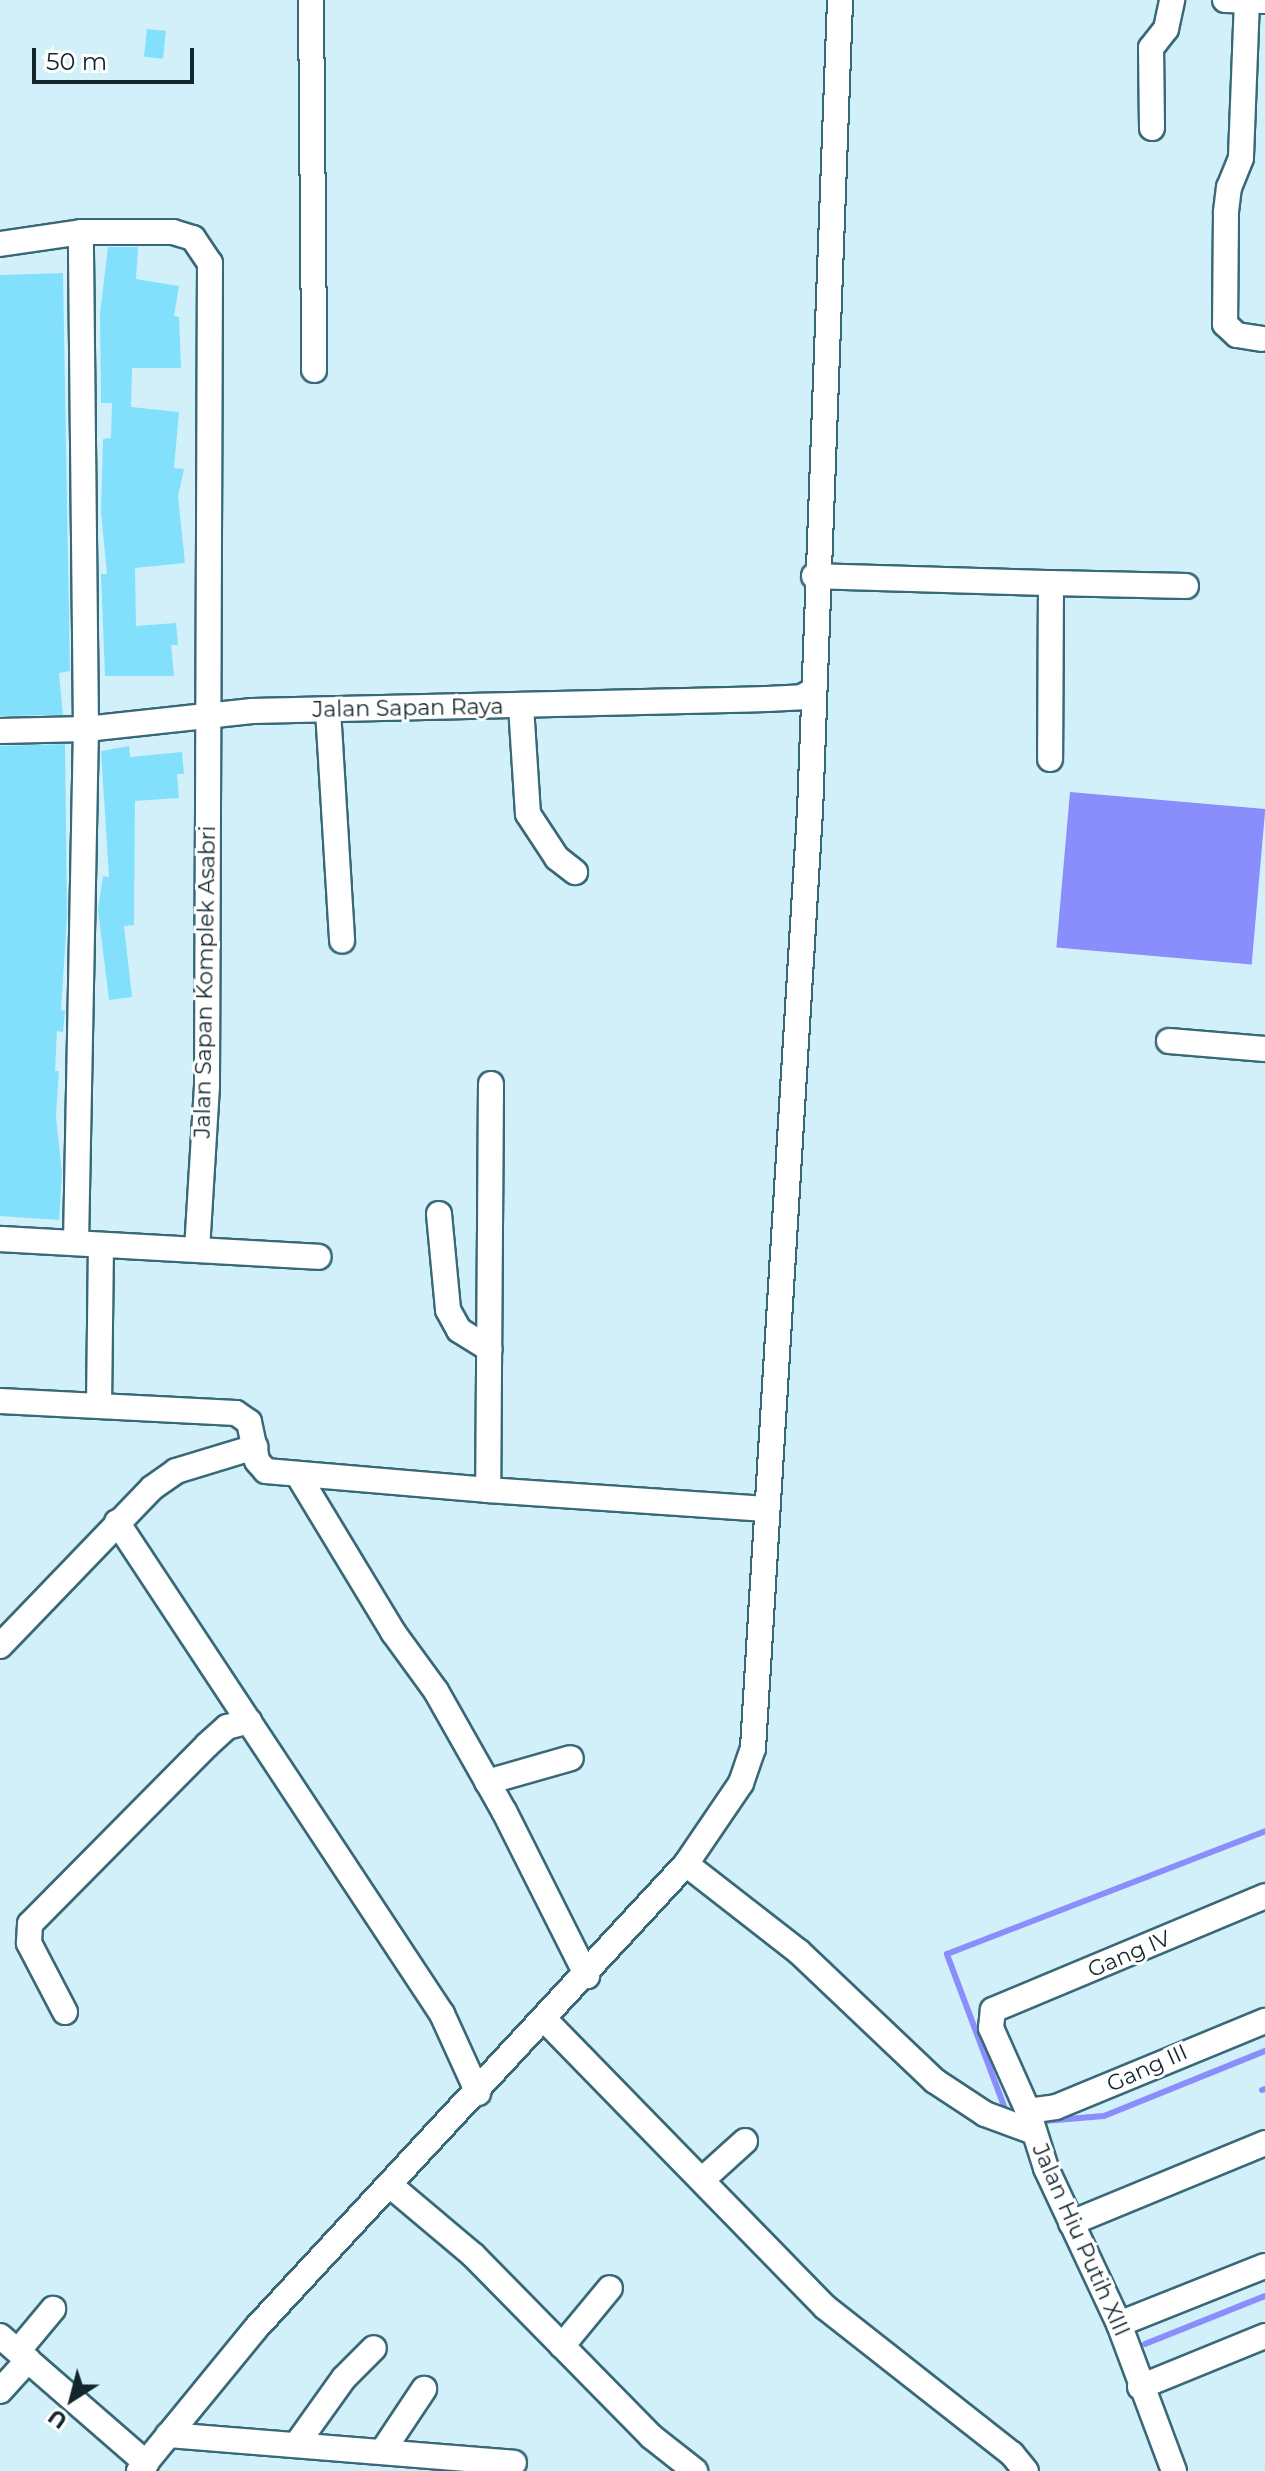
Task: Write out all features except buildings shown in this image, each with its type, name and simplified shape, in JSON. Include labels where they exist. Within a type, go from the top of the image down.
[{"type":"street","points":[[311,0],[314,370]]},
{"type":"street","points":[[15,2349],[142,2467],[256,2328],[546,2021],[686,1864],[741,1783],[753,1748],[761,1679],[765,1509],[814,690],[814,576],[840,0]]},
{"type":"street","points":[[1152,128],[1151,48],[1166,29],[1172,0]]},
{"type":"street","points":[[1225,0],[1265,1]]},
{"type":"street","points":[[1247,0],[1241,158],[1229,187],[1226,213],[1225,324],[1237,335],[1262,339]]},
{"type":"street","points":[[76,1243],[86,729],[81,232]]},
{"type":"street","name":"Jalan Sapan Komplek Asabri","points":[[0,244],[81,232],[173,232],[193,238],[210,263],[207,1086],[197,1250]]},
{"type":"street","points":[[814,576],[1186,586]]},
{"type":"street","points":[[1050,759],[1051,583]]},
{"type":"street","name":"Jalan Sapan Raya","points":[[0,731],[86,729],[207,714],[802,697],[814,690]]},
{"type":"street","points":[[521,706],[528,814],[557,858],[575,872]]},
{"type":"street","points":[[328,710],[342,941]]},
{"type":"street","points":[[1169,1041],[1265,1049]]},
{"type":"street","points":[[488,1490],[491,1084]]},
{"type":"street","points":[[439,1214],[448,1310],[459,1330],[489,1349]]},
{"type":"street","points":[[0,1239],[318,1257]]},
{"type":"street","points":[[99,1406],[101,1245]]},
{"type":"street","points":[[0,1401],[236,1413],[249,1422],[255,1447],[266,1471],[765,1509]]},
{"type":"street","points":[[0,1646],[117,1522],[176,1471],[255,1447]]},
{"type":"street","points":[[298,1475],[393,1632],[436,1691],[487,1782],[587,1976]]},
{"type":"street","points":[[117,1522],[442,2014],[478,2093]]},
{"type":"street","points":[[65,2012],[29,1943],[30,1924],[207,1745],[227,1727],[249,1721]]},
{"type":"street","points":[[487,1782],[571,1758]]},
{"type":"street","points":[[686,1864],[799,1952],[935,2081],[985,2114],[1031,2122]]},
{"type":"street","name":"Gang IV","points":[[993,2010],[1265,1896]]},
{"type":"street","name":"Jalan Hiu Putih XIII","points":[[993,2010],[991,2028],[1071,2223],[1119,2324],[1140,2387],[1174,2471]]},
{"type":"street","points":[[546,2021],[825,2307],[1012,2454],[1026,2471]]},
{"type":"street","name":"Gang III","points":[[1031,2122],[1056,2107],[1265,2021]]},
{"type":"street","points":[[702,2180],[745,2141]]},
{"type":"street","points":[[1071,2223],[1265,2143]]},
{"type":"street","points":[[391,2186],[473,2255],[652,2437],[695,2471]]},
{"type":"street","points":[[1119,2324],[1265,2266]]},
{"type":"street","points":[[562,2346],[610,2288]]},
{"type":"street","points":[[0,2391],[15,2349],[53,2309]]},
{"type":"street","points":[[1140,2387],[1265,2336]]},
{"type":"street","points":[[296,2445],[344,2378],[374,2348]]},
{"type":"street","points":[[382,2452],[424,2389]]},
{"type":"street","points":[[168,2435],[514,2463]]},
{"type":"shaded area","points":[[1070,792],[1265,809],[1252,964],[1056,947]]},
{"type":"waterway","points":[[1007,2114],[947,1954],[1265,1831]]},
{"type":"waterway","points":[[1044,2121],[1104,2116],[1265,2051]]},
{"type":"waterway","points":[[1145,2344],[1265,2296]]}]
